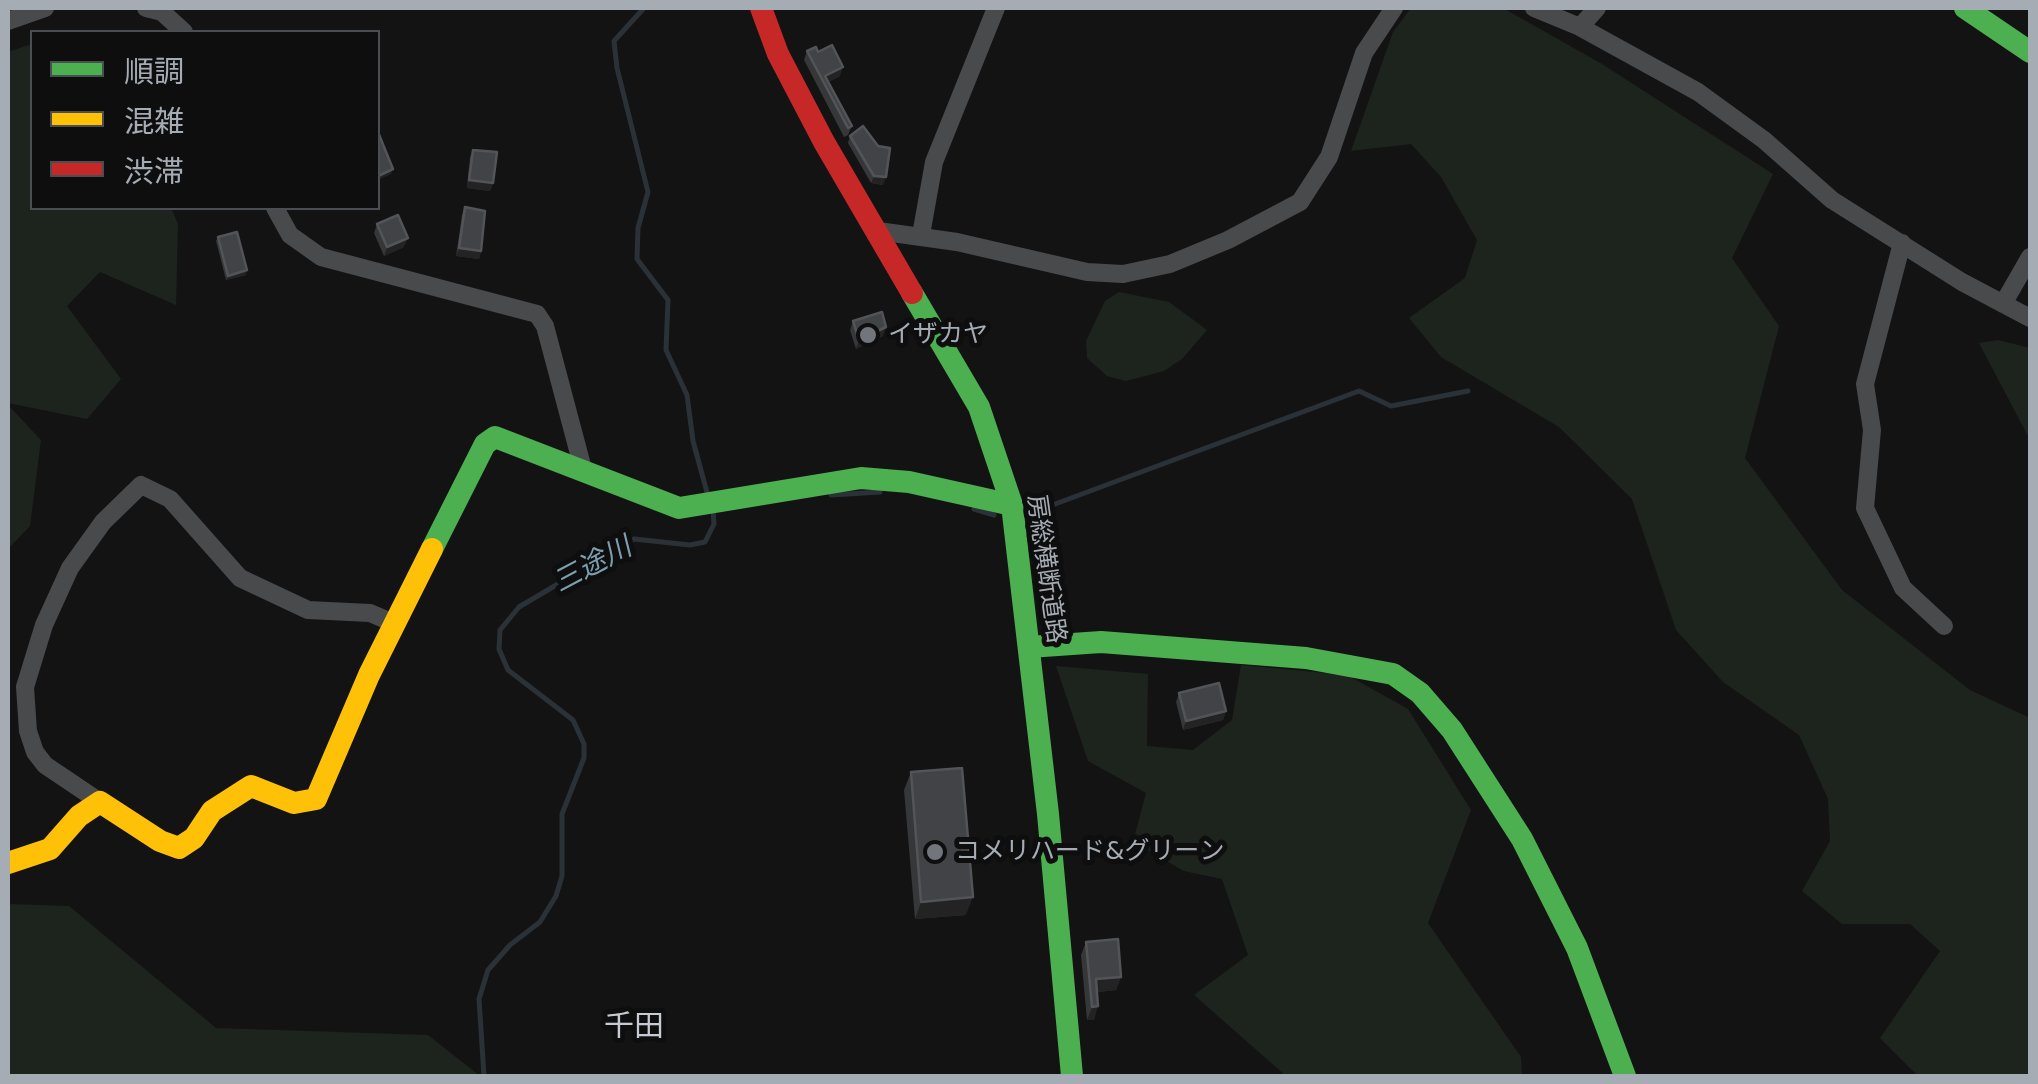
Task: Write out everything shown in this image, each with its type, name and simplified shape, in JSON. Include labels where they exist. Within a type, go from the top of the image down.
[{"type":"main road","name":"房総横断道路","points":[[761,8],[778,54],[824,142],[979,407],[1012,505],[1072,1076]]},
{"type":"main road","points":[[1964,8],[2030,52]]},
{"type":"main road","points":[[8,863],[50,849],[100,802],[160,841],[179,848],[194,838],[212,810],[251,786],[294,803],[316,799],[485,444],[495,437],[679,508],[726,497],[861,478],[909,482],[1012,505]]},
{"type":"main road","points":[[1029,647],[1101,642],[1323,660],[1394,674],[1420,693],[1452,730],[1522,839],[1577,948],[1625,1076]]},
{"type":"street","points":[[8,21],[45,8]]},
{"type":"street","points":[[146,8],[162,12],[182,30]]},
{"type":"street","points":[[920,235],[934,162],[996,8]]},
{"type":"street","points":[[878,231],[920,235],[1087,272],[1123,274],[1170,264],[1272,221],[1300,202],[1330,156],[1364,53],[1394,8]]},
{"type":"street","points":[[1534,8],[1580,27],[1698,92],[1764,140],[1832,200],[2030,318]]},
{"type":"street","points":[[1580,27],[1597,8]]},
{"type":"street","points":[[277,210],[290,235],[321,256],[537,314],[545,326],[583,469]]},
{"type":"street","points":[[1902,243],[1865,384],[1872,430],[1865,508],[1904,588],[1944,626]]},
{"type":"street","points":[[2002,304],[2030,257]]},
{"type":"street","points":[[100,802],[46,765],[35,752],[28,730],[25,687],[44,625],[70,568],[102,522],[141,485],[170,499],[240,578],[308,610],[370,612],[396,624]]},
{"type":"shaded area","points":[[1411,8],[1503,8],[1602,64],[1773,174],[1732,258],[1779,326],[1745,458],[1842,590],[1970,690],[2030,718],[2030,1076],[1916,1074],[1880,1038],[1940,951],[1910,924],[1842,924],[1802,891],[1830,841],[1828,799],[1799,735],[1723,682],[1676,630],[1632,499],[1559,427],[1441,357],[1409,318],[1465,278],[1477,240],[1441,177],[1411,144],[1351,151],[1393,32]]},
{"type":"shaded area","points":[[30,45],[30,210],[172,210],[178,224],[176,305],[100,272],[67,306],[121,379],[87,419],[8,403],[8,52]]},
{"type":"shaded area","points":[[1119,292],[1169,302],[1207,330],[1182,359],[1164,371],[1126,381],[1107,376],[1087,358],[1086,341],[1105,301]]},
{"type":"shaded area","points":[[1998,340],[2030,348],[2030,440],[1979,343]]},
{"type":"shaded area","points":[[8,405],[41,440],[30,526],[8,549]]},
{"type":"shaded area","points":[[1241,665],[1347,675],[1408,709],[1471,810],[1428,923],[1521,1057],[1522,1076],[1286,1076],[1194,995],[1248,955],[1222,879],[1184,871],[1133,842],[1146,793],[1088,761],[1056,666],[1148,674],[1147,746],[1193,750],[1232,720]]},
{"type":"shaded area","points":[[8,904],[69,906],[216,1028],[428,1035],[480,1076],[8,1076]]},
{"type":"building","points":[[832,45],[843,67],[825,76],[852,126],[848,128],[807,51],[816,47],[818,52]]},
{"type":"building","points":[[863,126],[878,146],[890,148],[886,177],[874,176],[850,136]]},
{"type":"building","points":[[380,137],[393,169],[380,175]]},
{"type":"building","points":[[473,150],[497,152],[493,183],[469,180]]},
{"type":"building","points":[[465,207],[485,211],[481,251],[459,248]]},
{"type":"building","points":[[398,215],[408,238],[387,247],[377,224]]},
{"type":"building","points":[[237,232],[247,270],[228,276],[218,237]]},
{"type":"building","points":[[882,312],[886,327],[859,340],[853,321]]},
{"type":"building","points":[[1219,683],[1226,711],[1186,721],[1179,693]]},
{"type":"building","name":"コメリハード&グリーン","points":[[962,768],[973,897],[921,902],[911,772]]},
{"type":"building","points":[[1118,939],[1121,977],[1096,979],[1098,1006],[1092,1007],[1086,942]]},
{"type":"waterway","name":"三途川","points":[[644,8],[614,41],[617,68],[648,192],[638,228],[637,259],[668,300],[666,350],[687,395],[693,441],[708,496]]},
{"type":"waterway","points":[[1039,510],[1359,391],[1391,406],[1468,391]]},
{"type":"waterway","points":[[831,495],[880,492]]},
{"type":"waterway","points":[[974,509],[994,515]]},
{"type":"waterway","name":"三途川","points":[[484,1076],[479,999],[488,970],[510,945],[540,922],[556,896],[562,876],[562,814],[584,758],[584,744],[573,720],[508,670],[499,649],[500,630],[519,607],[634,539],[690,545],[705,542],[714,524],[713,511]]},
{"type":"traffic: fast","points":[[1965,8],[2030,52]]},
{"type":"traffic: fast","points":[[912,293],[979,407],[1012,505],[1048,814],[1072,1076]]},
{"type":"traffic: fast","points":[[432,549],[485,444],[495,437],[679,508],[861,478],[909,482],[1012,505]]},
{"type":"traffic: fast","points":[[1029,647],[1101,642],[1306,658],[1393,674],[1420,693],[1452,730],[1522,839],[1577,948],[1625,1076]]},
{"type":"traffic: slow","points":[[8,863],[50,849],[79,816],[100,802],[160,841],[179,848],[194,838],[212,811],[251,786],[294,803],[316,799],[369,675],[432,549]]},
{"type":"traffic: jam","points":[[761,8],[778,54],[824,142],[912,293]]},
{"type":"place","name":"イザカヤ","points":[[868,335]]},
{"type":"place","name":"コメリハード&グリーン","points":[[935,852]]},
{"type":"district","name":"千田","points":[[634,1028]]}]
